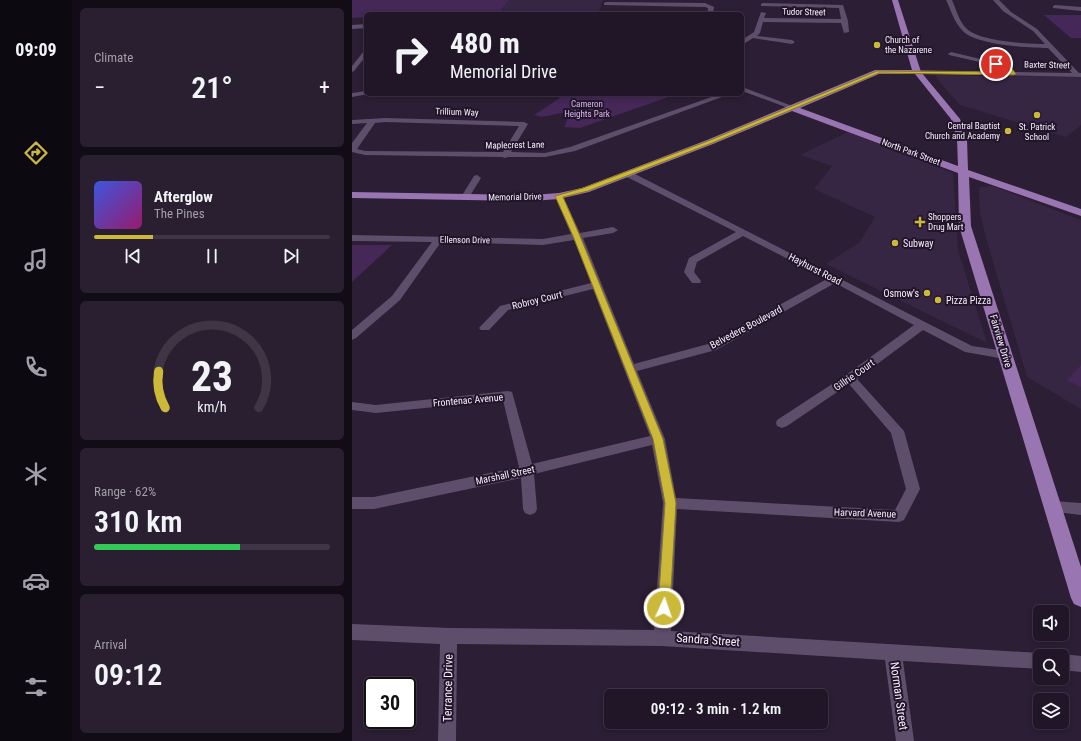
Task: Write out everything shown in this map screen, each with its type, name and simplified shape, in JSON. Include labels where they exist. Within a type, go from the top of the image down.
[{"type":"main road","name":"Fairview Drive","points":[[895,0],[917,72],[956,119],[963,142],[965,226],[1081,598]]},
{"type":"main road","name":"Memorial Drive","points":[[352,195],[532,198],[559,196],[585,190],[628,174],[793,108],[878,72],[917,72]]},
{"type":"main road","name":"North Park Street","points":[[793,108],[1081,213]]},
{"type":"street","points":[[949,0],[964,30],[971,34],[1011,44],[1048,46]]},
{"type":"street","points":[[996,0],[1006,12],[1032,28],[1048,46],[1079,75]]},
{"type":"street","points":[[744,42],[755,36],[759,30],[764,3],[841,6],[846,32]]},
{"type":"street","points":[[606,4],[705,5],[711,7],[710,12]]},
{"type":"street","points":[[1055,8],[1081,9]]},
{"type":"street","name":"Tudor Street","points":[[762,20],[845,21]]},
{"type":"street","points":[[352,26],[364,26]]},
{"type":"street","points":[[755,36],[792,42]]},
{"type":"street","points":[[951,54],[1008,67],[1013,74]]},
{"type":"street","points":[[352,70],[364,55]]},
{"type":"street","name":"Baxter Street","points":[[917,72],[1079,75]]},
{"type":"street","name":"North Park Street","points":[[744,90],[793,108]]},
{"type":"street","points":[[352,95],[364,93]]},
{"type":"street","name":"Maplecrest Lane","points":[[373,120],[354,146],[353,149],[355,151],[365,153],[504,156],[545,155],[566,151],[721,96]]},
{"type":"street","name":"Trillium Way","points":[[352,122],[373,120],[524,124],[504,156]]},
{"type":"street","name":"Hayhurst Road","points":[[628,174],[924,324],[969,349],[1005,355]]},
{"type":"street","points":[[464,197],[477,178]]},
{"type":"street","points":[[559,196],[597,285],[658,439],[670,503],[662,638]]},
{"type":"street","name":"Ellenson Drive","points":[[352,238],[543,242],[613,230]]},
{"type":"street","points":[[696,281],[689,272],[693,260],[744,232]]},
{"type":"street","points":[[352,336],[396,298],[438,240]]},
{"type":"street","name":"Belvedere Boulevard","points":[[630,369],[712,347],[835,280]]},
{"type":"street","name":"Robroy Court","points":[[485,328],[504,308],[597,285]]},
{"type":"street","name":"Gillrie Court","points":[[782,423],[850,378],[924,324]]},
{"type":"street","name":"Harvard Avenue","points":[[670,503],[899,516],[913,488],[897,431],[850,378]]},
{"type":"street","name":"Frontenac Avenue","points":[[352,406],[376,409],[508,395],[527,471]]},
{"type":"street","name":"Marshall Street","points":[[352,503],[374,503],[527,471],[658,439]]},
{"type":"street","points":[[527,471],[530,509]]},
{"type":"street","points":[[1053,507],[1081,509]]},
{"type":"street","name":"Sandra Street","points":[[352,632],[449,636],[662,638],[1033,661]]},
{"type":"street","name":"Terrance Drive","points":[[447,741],[449,636]]},
{"type":"street","name":"Norman Street","points":[[893,652],[905,741]]},
{"type":"street","points":[[1069,663],[1081,664]]},
{"type":"shaded area","points":[[509,0],[603,0],[599,12],[499,12]]},
{"type":"shaded area","name":"St. Patrick School","points":[[935,75],[1081,77],[1081,125],[1066,137],[960,105]]},
{"type":"shaded area","points":[[848,132],[953,173],[958,250],[987,343],[826,264],[860,242],[875,217],[814,189],[832,166],[800,155]]},
{"type":"shaded area","points":[[993,186],[1081,220],[1081,409],[1027,377],[980,213],[979,187]]},
{"type":"green space","points":[[352,0],[509,0],[499,12],[364,12],[364,17],[352,18]]},
{"type":"green space","points":[[1044,15],[1081,15],[1081,38],[1071,38]]},
{"type":"green space","name":"Cameron Heights Park","points":[[558,96],[671,96],[580,128],[564,127],[571,111],[542,117],[534,115],[560,98]]},
{"type":"green space","points":[[352,245],[392,245],[352,282]]},
{"type":"green space","points":[[1081,365],[1081,387],[1067,380]]},
{"type":"place","name":"Church of the Nazarene","points":[[877,45]]},
{"type":"place","name":"St. Patrick School","points":[[1037,115]]},
{"type":"place","name":"Central Baptist Church and Academy","points":[[1008,131]]},
{"type":"place","name":"Shoppers Drug Mart","points":[[920,222]]},
{"type":"place","name":"Subway","points":[[895,243]]},
{"type":"place","name":"Osmow's","points":[[927,293]]},
{"type":"place","name":"Pizza Pizza","points":[[938,300]]},
{"type":"route","points":[[664,608],[670,503],[658,439],[577,236],[559,196],[585,190],[710,142],[878,72],[1013,74],[1008,67],[996,64]]}]
